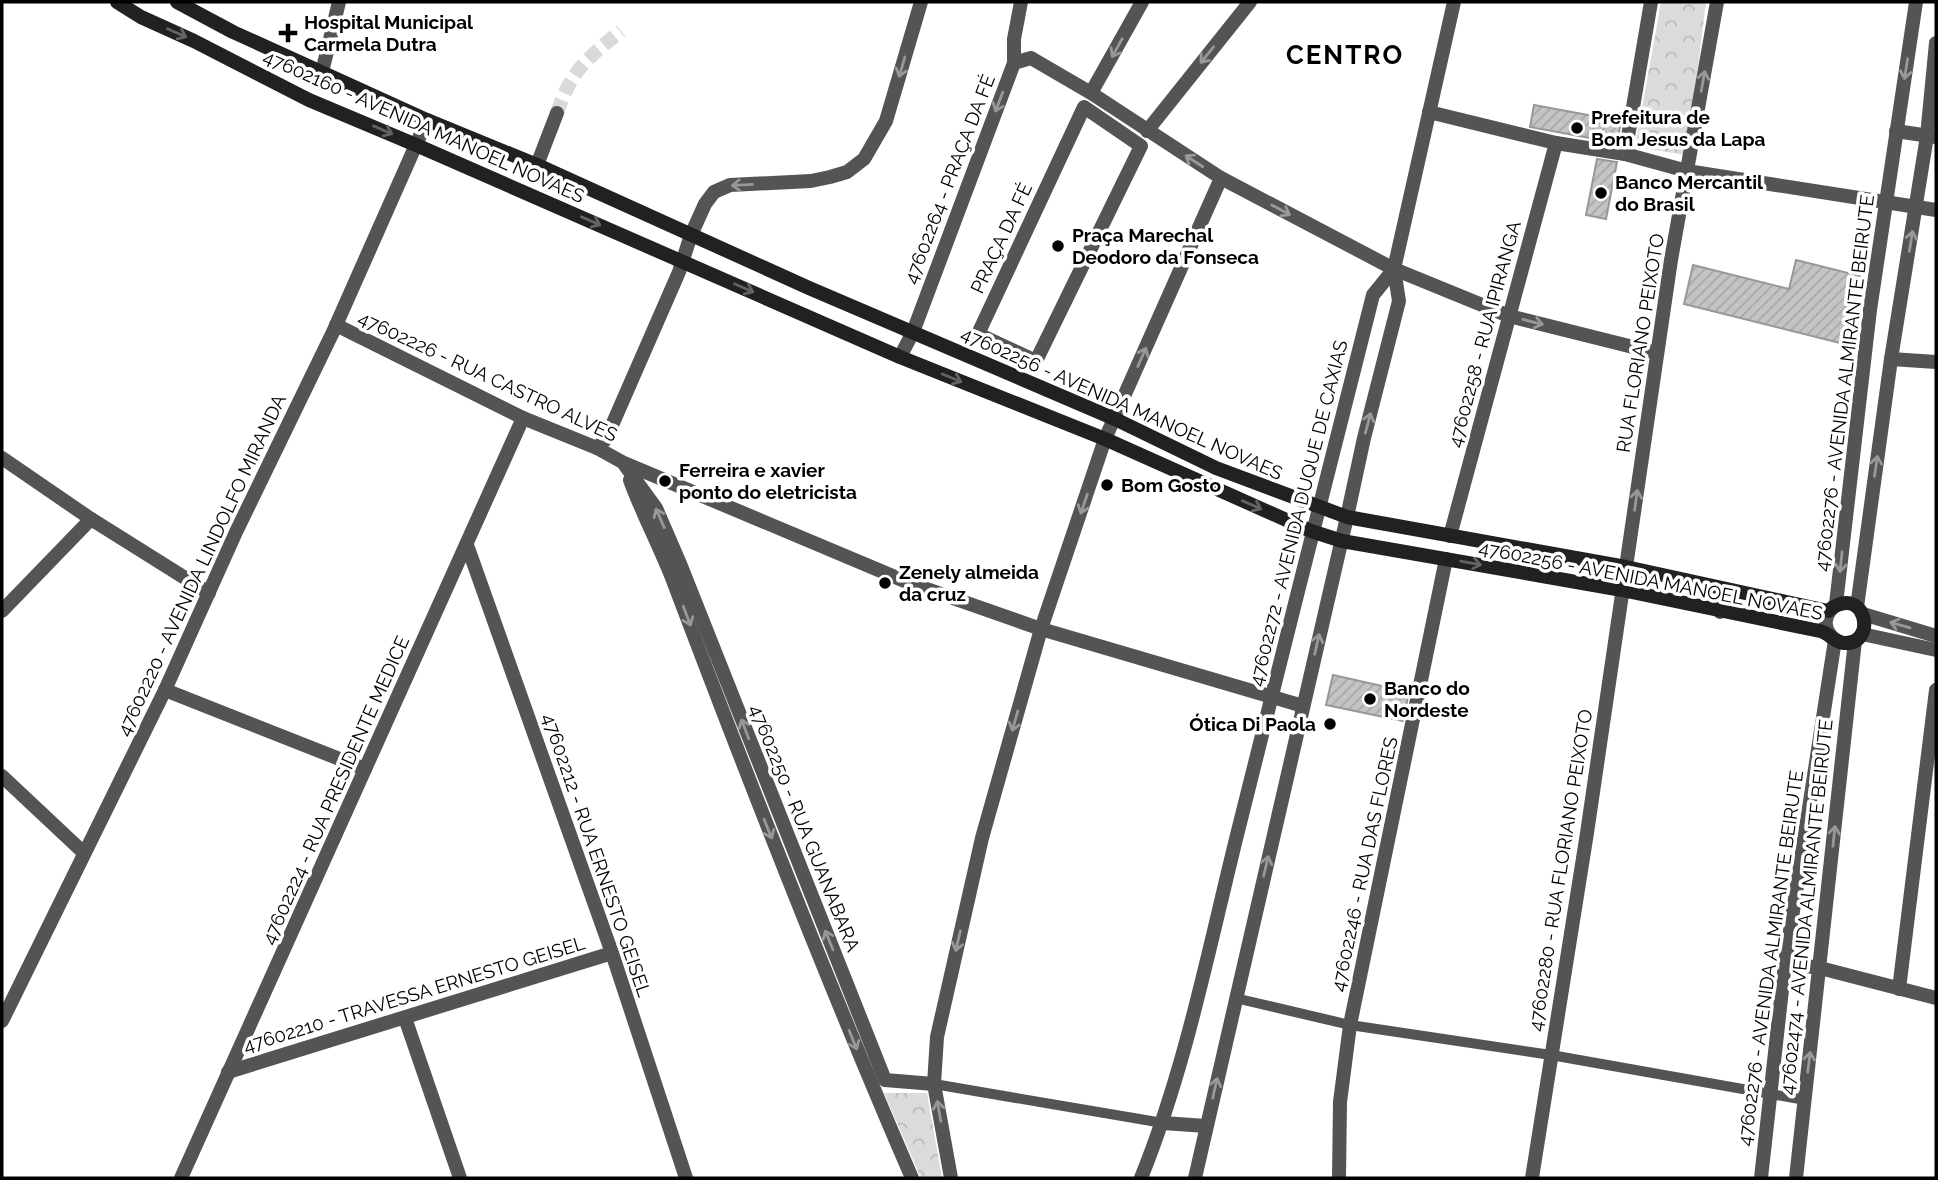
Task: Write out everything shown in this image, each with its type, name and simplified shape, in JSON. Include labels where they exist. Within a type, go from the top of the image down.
[{"type":"main road","name":"47602160 - AVENIDA MANOEL NOVAES","points":[[117,2],[141,17],[309,100],[681,261]]},
{"type":"main road","name":"47602256 - AVENIDA MANOEL NOVAES","points":[[177,2],[233,32],[427,120],[537,165],[691,235],[1115,419],[1216,468],[1318,508],[1348,517],[1626,567],[1723,589],[1832,608],[1848,603],[1860,610]]},
{"type":"main road","name":"47602256 - AVENIDA MANOEL NOVAES","points":[[681,261],[900,358],[1105,439],[1311,531],[1342,541],[1622,590],[1831,637],[1845,643],[1859,637]]},
{"type":"main road","points":[[1859,637],[1865,624],[1860,610]]},
{"type":"street","points":[[323,72],[339,2]]},
{"type":"street","points":[[597,448],[705,204],[714,192],[730,185],[830,177],[847,172],[864,159],[886,121],[921,2]]},
{"type":"street","points":[[1014,63],[1014,39],[1021,2]]},
{"type":"street","points":[[1091,93],[1142,2]]},
{"type":"street","points":[[1147,131],[1250,2]]},
{"type":"street","name":"47602272 - AVENIDA DUQUE DE CAXIAS","points":[[1195,1178],[1364,438],[1399,301],[1394,269],[1454,2]]},
{"type":"street","points":[[1625,155],[1651,2]]},
{"type":"street","name":"RUA FLORIANO PEIXOTO","points":[[1626,567],[1657,353],[1717,2]]},
{"type":"street","name":"47602276 - AVENIDA ALMIRANTE BEIRUTE","points":[[1761,1178],[1785,963],[1831,637],[1824,622],[1832,608],[1870,310],[1916,2]]},
{"type":"street","points":[[1936,43],[1931,136],[1891,359],[1860,610],[1936,636]]},
{"type":"street","name":"47602264 - PRAÇA DA FÉ","points":[[900,358],[913,332],[1014,63],[1031,58],[1091,93],[1221,178],[1394,269],[1508,316],[1657,353]]},
{"type":"street","name":"PRAÇA DA FÉ","points":[[1084,107],[1093,113],[1141,146],[1036,361],[978,334],[1084,107]]},
{"type":"street","points":[[1429,112],[1687,171],[1936,210]]},
{"type":"street","points":[[537,165],[557,113]]},
{"type":"street","name":"47602220 - AVENIDA LINDOLFO MIRANDA","points":[[2,1021],[165,690],[336,325],[427,120]]},
{"type":"street","points":[[1896,131],[1931,136]]},
{"type":"street","name":"47602258 - RUA IPIRANGA","points":[[1450,536],[1556,143]]},
{"type":"street","points":[[951,1178],[934,1084],[937,1037],[982,838],[1041,629],[1105,439],[1221,178]]},
{"type":"street","name":"47602272 - AVENIDA DUQUE DE CAXIAS","points":[[1141,1178],[1163,1123],[1199,992],[1311,531],[1373,295],[1394,269]]},
{"type":"street","name":"47602226 - RUA CASTRO ALVES","points":[[336,325],[523,418],[907,582],[1041,629],[1303,706]]},
{"type":"street","points":[[1891,359],[1936,362]]},
{"type":"street","name":"47602224 - RUA PRESIDENTE MEDICE","points":[[181,1178],[523,418]]},
{"type":"street","points":[[2,458],[91,519],[209,593]]},
{"type":"street","points":[[624,463],[640,507],[667,566],[764,821],[878,1082],[912,1178]]},
{"type":"street","points":[[2,611],[91,519]]},
{"type":"street","name":"47602212 - RUA ERNESTO GEISEL","points":[[467,545],[612,953],[686,1178]]},
{"type":"street","name":"47602246 - RUA DAS FLORES","points":[[1339,1178],[1340,1102],[1350,1025],[1446,559]]},
{"type":"street","name":"47602280 - RUA FLORIANO PEIXOTO","points":[[1532,1178],[1626,567]]},
{"type":"street","points":[[1720,612],[1723,589]]},
{"type":"street","points":[[1859,637],[1936,649]]},
{"type":"street","name":"47602474 - AVENIDA ALMIRANTE BEIRUTE","points":[[1796,1178],[1859,637]]},
{"type":"street","points":[[165,690],[365,769]]},
{"type":"street","points":[[1899,989],[1936,690]]},
{"type":"street","points":[[2,776],[84,853]]},
{"type":"street","name":"47602210 - TRAVESSA ERNESTO GEISEL","points":[[228,1072],[612,953]]},
{"type":"street","points":[[1785,963],[1820,968],[1936,998]]},
{"type":"street","points":[[405,1017],[460,1178]]},
{"type":"street","points":[[878,1082],[934,1084]]},
{"type":"street","points":[[1163,1123],[1206,1126]]},
{"type":"lane","points":[[1235,998],[1350,1025],[1551,1055],[1805,1100]]},
{"type":"lane","points":[[934,1084],[1163,1123]]},
{"type":"green space","points":[[1661,2],[1706,2],[1687,155],[1635,147]]},
{"type":"green space","points":[[884,1093],[927,1093],[942,1178],[921,1178]]},
{"type":"building","name":"Prefeitura de Bom Jesus da Lapa","points":[[1534,105],[1621,121],[1617,143],[1530,127]]},
{"type":"building","name":"Banco Mercantil do Brasil","points":[[1597,159],[1617,162],[1606,219],[1586,215]]},
{"type":"building","points":[[1796,260],[1860,276],[1844,344],[1684,304],[1693,265],[1789,289]]},
{"type":"building","name":"Banco do Nordeste","points":[[1333,675],[1409,692],[1403,721],[1326,705]]},
{"type":"tunnel","points":[[557,113],[574,76],[599,49],[621,31]]},
{"type":"place","name":"Hospital Municipal Carmela Dutra","points":[[288,33]]},
{"type":"place","name":"Prefeitura de Bom Jesus da Lapa","points":[[1577,128]]},
{"type":"place","name":"Banco Mercantil do Brasil","points":[[1601,193]]},
{"type":"place","name":"Praça Marechal Deodoro da Fonseca","points":[[1058,246]]},
{"type":"place","name":"Ferreira e xavier ponto do eletricista","points":[[665,481]]},
{"type":"place","name":"Bom Gosto","points":[[1107,485]]},
{"type":"place","name":"Zenely almeida da cruz","points":[[885,583]]},
{"type":"place","name":"Banco do Nordeste","points":[[1370,699]]},
{"type":"place","name":"Ótica Di Paola","points":[[1330,724]]},
{"type":"district","name":"CENTRO","points":[[1345,55]]}]
